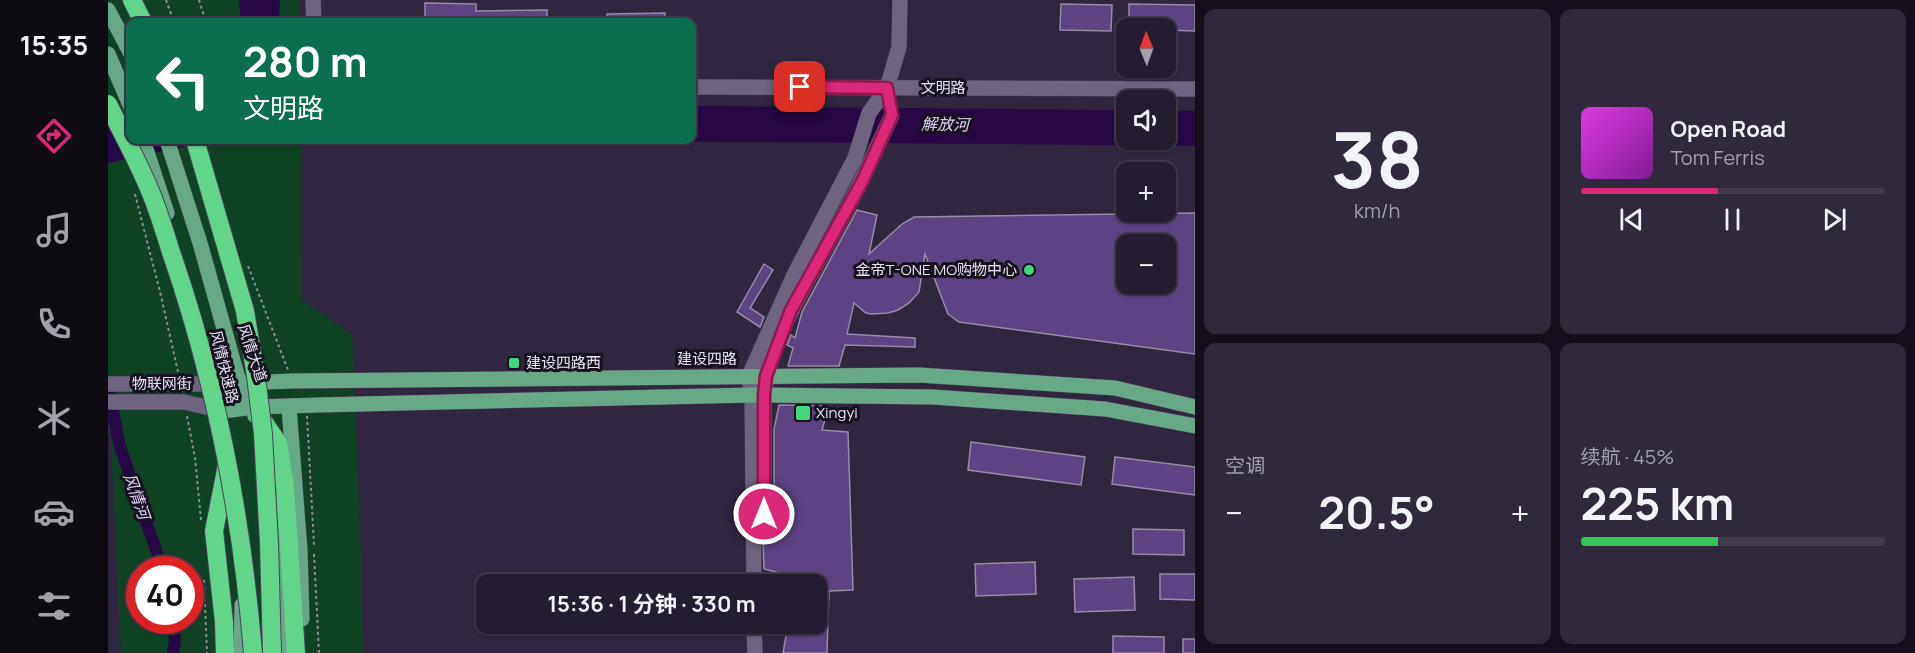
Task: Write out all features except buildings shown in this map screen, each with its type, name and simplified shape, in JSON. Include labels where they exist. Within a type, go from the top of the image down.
[{"type":"highway","points":[[132,0],[141,18]]},
{"type":"highway","name":"风情快速路","points":[[108,104],[126,141]]},
{"type":"highway","name":"风情快速路","points":[[128,144],[150,190],[186,296],[208,371],[224,450],[247,589],[253,653]]},
{"type":"highway","name":"风情快速路","points":[[196,144],[245,311],[256,376],[263,434],[272,653]]},
{"type":"highway","points":[[254,407],[278,443],[285,487],[296,653]]},
{"type":"highway","points":[[225,653],[214,531],[230,450]]},
{"type":"main road","points":[[108,10],[126,44]]},
{"type":"main road","points":[[111,69],[126,96]]},
{"type":"main road","points":[[144,144],[212,357],[244,511],[241,653]]},
{"type":"main road","name":"风情大道","points":[[168,144],[200,243],[239,382],[254,407],[255,430],[274,491],[280,555],[283,653]]},
{"type":"main road","name":"建设四路","points":[[217,384],[919,375],[1115,388],[1195,407]]},
{"type":"main road","points":[[223,411],[254,407],[758,395],[933,397],[1104,409],[1195,426]]},
{"type":"main road","points":[[289,407],[300,550],[303,653]]},
{"type":"street","points":[[313,0],[314,18]]},
{"type":"street","points":[[764,574],[758,395],[748,376],[794,275],[855,158],[869,113],[887,88],[899,47],[900,0]]},
{"type":"street","name":"文明路","points":[[696,87],[1195,89]]},
{"type":"street","points":[[754,574],[758,395],[791,310],[863,180],[892,115],[887,88]]},
{"type":"street","name":"物联网街","points":[[108,384],[217,384]]},
{"type":"street","name":"物联网街","points":[[108,402],[184,402],[223,411]]},
{"type":"street","points":[[755,653],[757,634]]},
{"type":"street","points":[[760,634],[764,653]]},
{"type":"path","points":[[166,0],[173,18]]},
{"type":"path","points":[[200,0],[205,18]]},
{"type":"path","points":[[134,193],[162,296],[180,384]]},
{"type":"path","points":[[184,402],[195,458],[201,519]]},
{"type":"path","points":[[204,574],[207,653]]},
{"type":"green space","points":[[108,0],[300,0],[300,18],[126,18],[126,144],[301,144],[302,300],[352,334],[363,653],[121,653],[108,381]]},
{"type":"water","points":[[239,0],[280,0],[279,18],[241,18]]},
{"type":"water","name":"解放河","points":[[696,106],[1116,110],[1116,145],[696,141]]},
{"type":"water","points":[[1176,110],[1195,111],[1195,146],[1176,146]]},
{"type":"water","points":[[126,121],[126,144],[196,144],[108,163],[108,124]]},
{"type":"waterway","name":"风情河","points":[[108,386],[120,447],[158,556]]},
{"type":"waterway","name":"风情河","points":[[173,653],[174,634]]},
{"type":"place","name":"金帝T-ONE MO购物中心","points":[[1029,270]]},
{"type":"place","name":"建设四路西","points":[[514,363]]},
{"type":"place","name":"Xingyi","points":[[803,413]]},
{"type":"route","points":[[764,514],[766,376],[791,310],[863,180],[892,115],[887,88],[800,87]]}]
